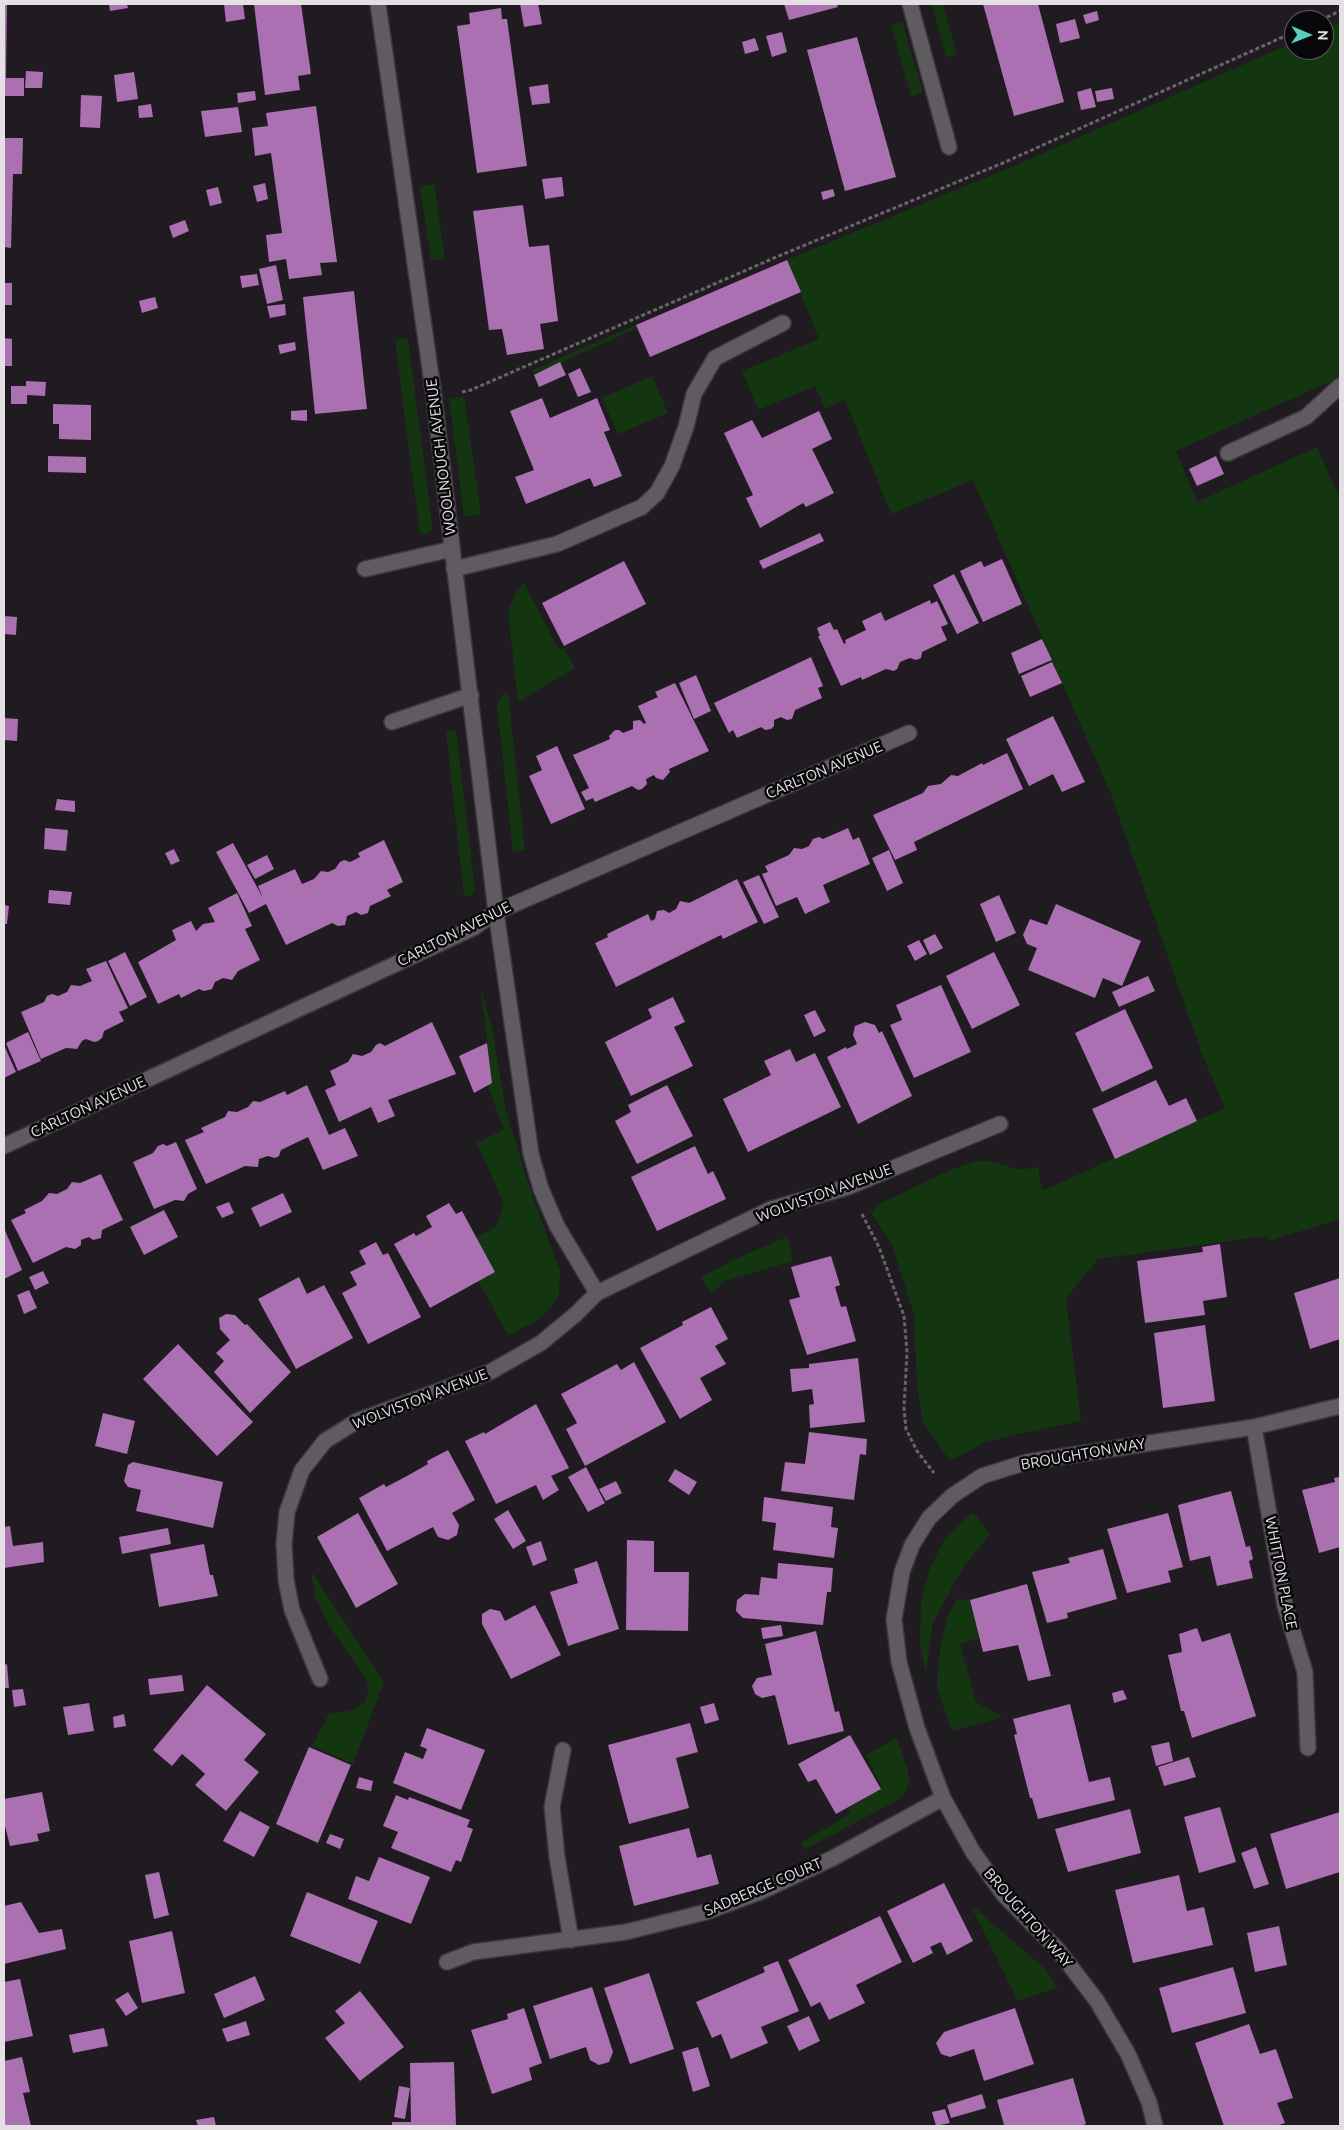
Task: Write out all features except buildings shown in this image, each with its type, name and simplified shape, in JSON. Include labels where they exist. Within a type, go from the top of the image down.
[{"type":"street","name":"WOOLNOUGH AVENUE","points":[[378,4],[434,397],[496,912]]},
{"type":"street","points":[[910,4],[949,147]]},
{"type":"street","points":[[454,569],[557,544],[642,507],[657,493],[672,466],[686,427],[694,394],[715,358],[783,322]]},
{"type":"street","points":[[1228,453],[1306,417],[1340,386]]},
{"type":"street","points":[[365,569],[452,549]]},
{"type":"street","points":[[392,722],[471,695]]},
{"type":"street","name":"CARLTON AVENUE","points":[[4,1146],[473,928],[496,912],[909,732]]},
{"type":"street","points":[[496,912],[531,1154],[541,1189],[557,1226],[597,1293]]},
{"type":"street","name":"WOLVISTON AVENUE","points":[[320,1679],[292,1610],[286,1580],[284,1544],[287,1512],[302,1470],[325,1441],[357,1421],[490,1372],[540,1343],[576,1314],[597,1293],[771,1210],[848,1187],[1000,1124]]},
{"type":"street","name":"BROUGHTON WAY","points":[[1155,2126],[1148,2102],[1128,2054],[1096,2001],[1058,1950],[1004,1895],[973,1852],[943,1798],[917,1728],[899,1662],[894,1619],[902,1572],[912,1545],[929,1518],[952,1496],[982,1476],[1027,1462],[1254,1427],[1340,1406]]},
{"type":"street","name":"WHITTON PLACE","points":[[1254,1427],[1285,1606],[1305,1672],[1308,1748]]},
{"type":"street","points":[[563,1750],[552,1807],[557,1857],[571,1940]]},
{"type":"street","name":"SADBERGE COURT","points":[[447,1962],[473,1952],[626,1932],[706,1912],[760,1892],[832,1858],[943,1798]]},
{"type":"path","points":[[434,397],[471,390],[781,255],[1003,163],[1284,37]]},
{"type":"path","points":[[848,1187],[879,1247],[904,1316],[908,1352],[904,1408],[906,1429],[917,1451],[952,1496]]},
{"type":"green space","points":[[932,4],[943,4],[957,55],[946,57]]},
{"type":"green space","points":[[902,22],[923,92],[911,96],[891,25]]},
{"type":"green space","points":[[1340,22],[1340,377],[1176,451],[1197,502],[1317,447],[1340,500],[1340,1219],[1269,1241],[1267,1236],[1098,1259],[1066,1298],[1081,1421],[984,1443],[950,1461],[923,1423],[917,1386],[914,1314],[891,1242],[872,1214],[877,1205],[950,1170],[978,1161],[989,1161],[1019,1170],[1038,1167],[1042,1191],[1225,1108],[1201,1051],[1111,794],[973,480],[891,514],[845,400],[825,409],[815,386],[758,410],[742,371],[819,339],[787,260],[1021,163],[1284,46],[1284,60],[1334,60],[1334,25]]},
{"type":"green space","points":[[434,184],[445,259],[431,260],[420,186]]},
{"type":"green space","points":[[636,325],[637,328],[534,375],[532,370]]},
{"type":"green space","points":[[408,338],[432,523],[432,530],[429,533],[420,535],[395,340]]},
{"type":"green space","points":[[652,376],[668,413],[618,434],[602,398]]},
{"type":"green space","points":[[464,396],[481,514],[464,517],[449,399]]},
{"type":"green space","points":[[524,583],[559,650],[564,648],[575,668],[518,702],[508,612],[516,592]]},
{"type":"green space","points":[[508,693],[525,850],[513,852],[497,704],[502,695]]},
{"type":"green space","points":[[456,730],[475,890],[473,894],[464,897],[446,731]]},
{"type":"green space","points":[[481,989],[492,1028],[506,1111],[527,1180],[560,1272],[559,1296],[551,1307],[540,1319],[508,1335],[478,1281],[495,1272],[476,1238],[496,1227],[504,1204],[477,1143],[504,1129],[487,1085],[492,1082]]},
{"type":"green space","points":[[787,1237],[793,1261],[725,1281],[711,1294],[701,1277],[742,1256]]},
{"type":"green space","points":[[973,1512],[990,1534],[962,1569],[933,1623],[926,1672],[920,1645],[921,1598],[930,1568],[945,1538]]},
{"type":"green space","points":[[311,1571],[384,1682],[353,1764],[312,1746],[329,1714],[355,1710],[366,1701],[368,1689],[366,1678],[329,1626],[315,1596]]},
{"type":"green space","points":[[957,1599],[970,1600],[980,1638],[960,1644],[976,1702],[1003,1717],[952,1731],[937,1688],[942,1637],[949,1613]]},
{"type":"green space","points":[[897,1738],[908,1771],[909,1783],[900,1799],[804,1850],[801,1843],[851,1813],[849,1808],[882,1788],[866,1755]]},
{"type":"green space","points":[[976,1909],[1045,1969],[1058,1987],[1018,2001],[973,1910]]}]
